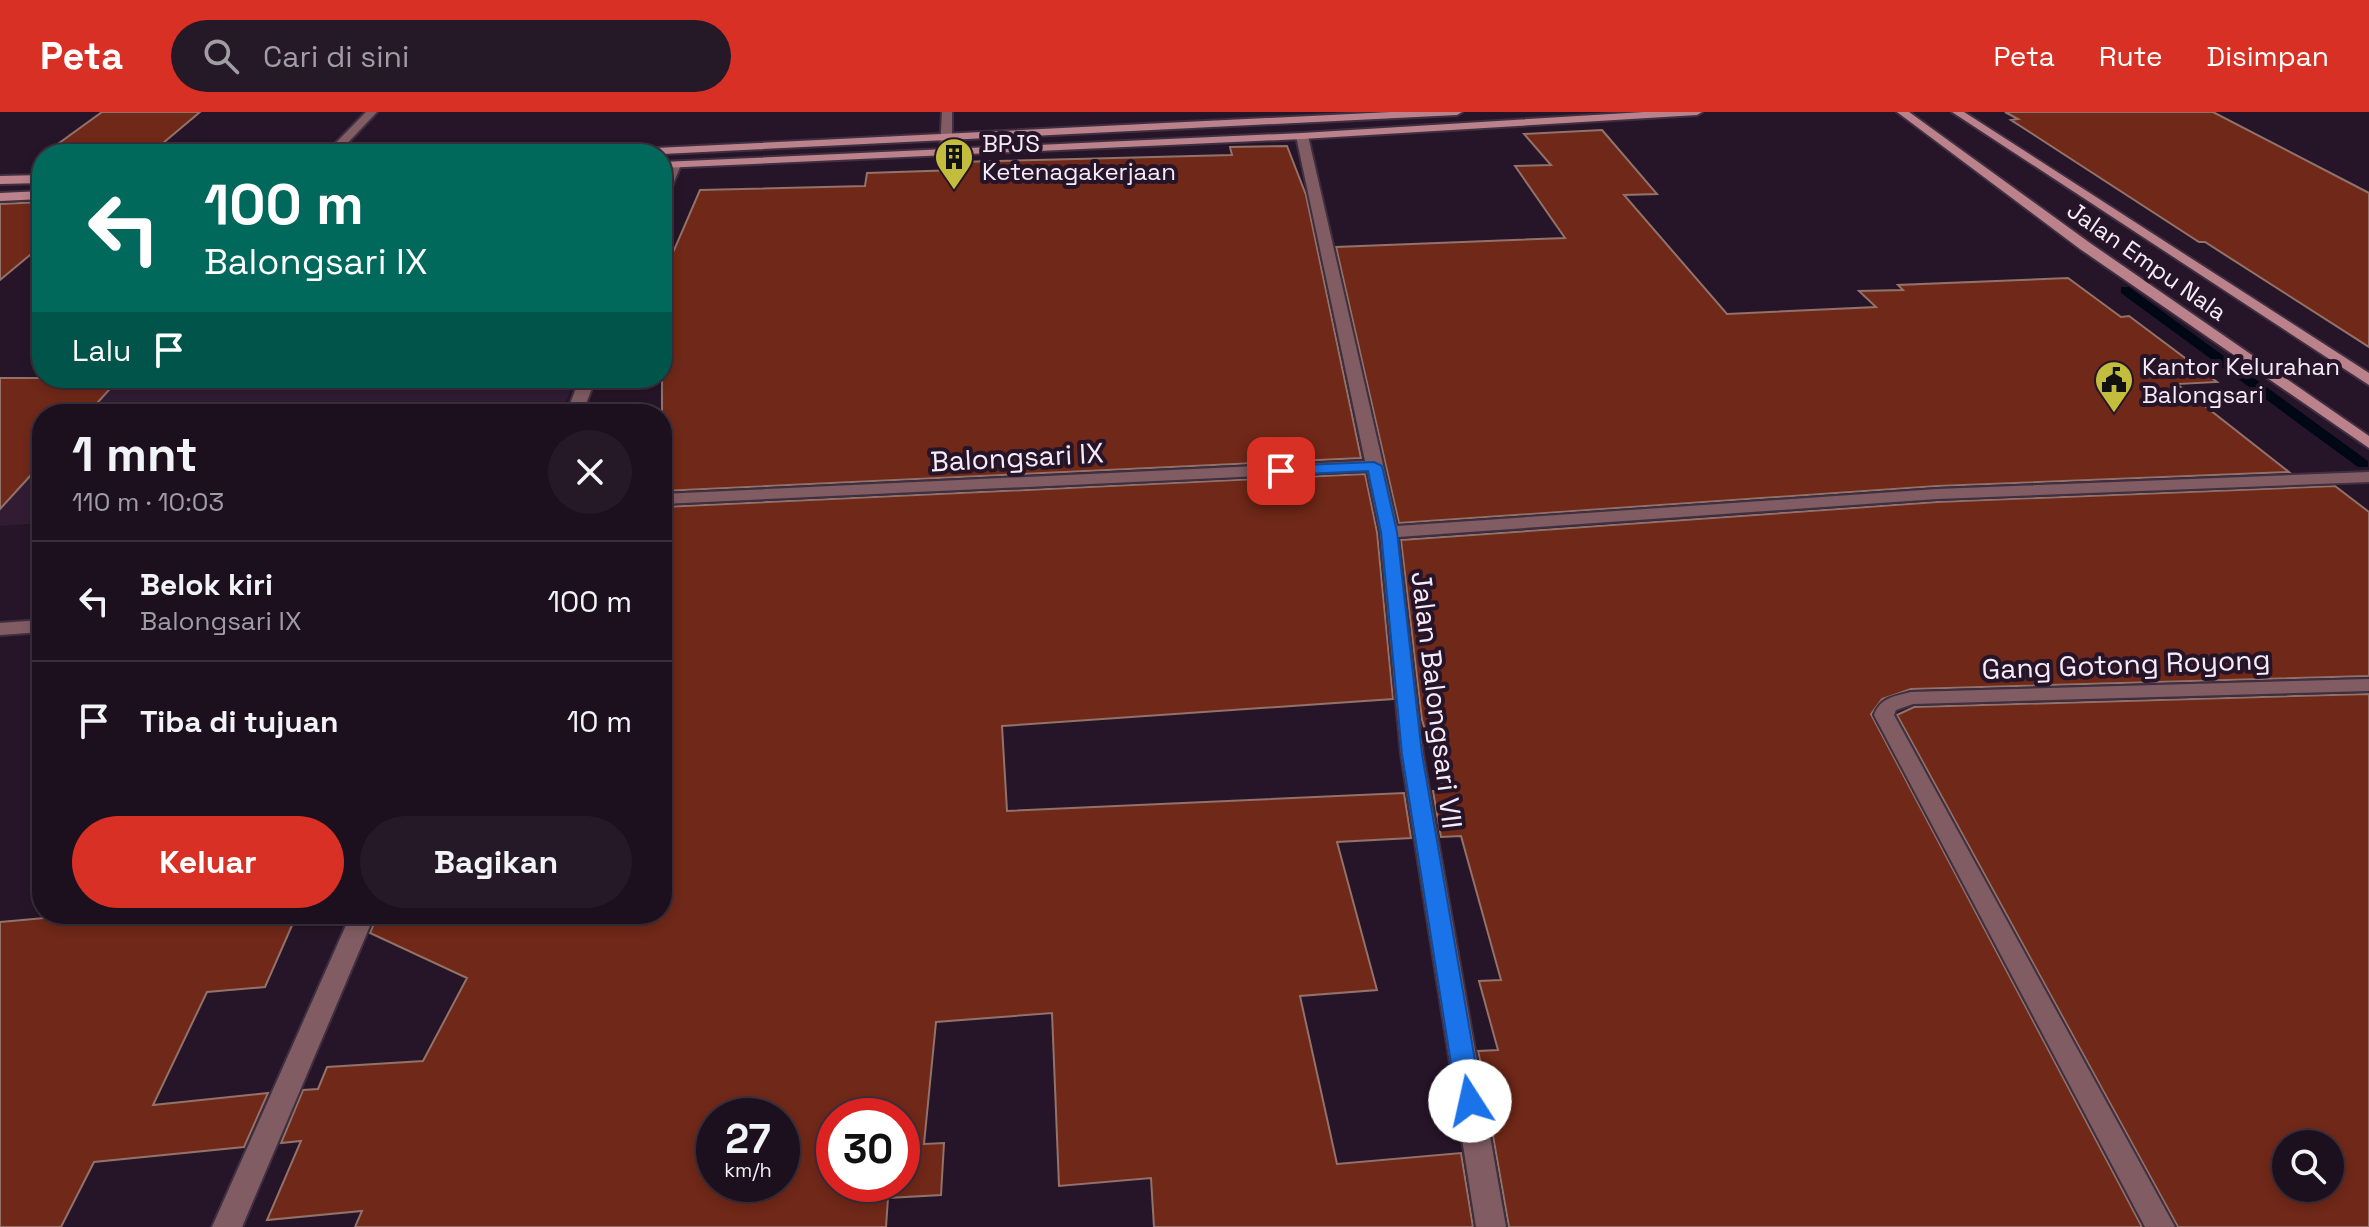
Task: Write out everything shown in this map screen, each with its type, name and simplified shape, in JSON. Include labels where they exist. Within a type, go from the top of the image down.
[{"type":"main road","points":[[672,151],[1457,112]]},
{"type":"main road","points":[[672,165],[1302,136],[1697,112]]},
{"type":"main road","name":"Jalan Empu Nala","points":[[1902,112],[2085,246],[2369,443]]},
{"type":"main road","name":"Jalan Empu Nala","points":[[1957,112],[2369,380]]},
{"type":"main road","points":[[0,180],[32,179]]},
{"type":"main road","points":[[0,197],[32,195]]},
{"type":"street","points":[[341,144],[372,112]]},
{"type":"street","points":[[946,151],[947,112]]},
{"type":"street","name":"Jalan Balongsari VII","points":[[1302,136],[1389,532],[1412,754],[1491,1227]]},
{"type":"street","name":"Balongsari IX","points":[[672,499],[1374,466]]},
{"type":"street","points":[[1389,532],[1937,494],[2369,477]]},
{"type":"street","points":[[0,629],[32,627]]},
{"type":"street","name":"Gang Gotong Royong","points":[[2160,1227],[1884,715],[1887,706],[1911,698],[2369,685]]},
{"type":"street","points":[[227,1227],[359,924]]},
{"type":"shaded area","points":[[64,388],[572,388],[565,404],[32,404],[32,524],[0,526],[0,409]]},
{"type":"building","points":[[102,112],[200,112],[162,144],[58,144]]},
{"type":"building","points":[[2005,112],[2213,112],[2369,193],[2369,347],[2205,242],[2199,242],[2011,120],[2018,119]]},
{"type":"building","points":[[1602,130],[1657,194],[1624,195],[1727,314],[1876,307],[1859,291],[1903,290],[1898,285],[2068,278],[2121,317],[2129,316],[2217,382],[2177,384],[2289,472],[1937,486],[1399,523],[1336,247],[1565,238],[1515,166],[1551,165],[1524,134]]},
{"type":"building","points":[[1287,146],[1306,195],[1361,458],[672,491],[672,404],[662,404],[662,388],[672,388],[672,255],[700,190],[865,186],[867,173],[957,170],[957,162],[1232,155],[1230,147]]},
{"type":"building","points":[[32,202],[32,253],[0,280],[0,204]]},
{"type":"building","points":[[0,378],[32,378],[32,388],[111,388],[96,404],[32,404],[32,474],[0,509]]},
{"type":"building","points":[[1365,474],[1377,532],[1393,699],[1002,726],[1007,811],[1404,793],[1411,838],[1337,842],[1377,990],[1300,996],[1337,1164],[1461,1153],[1473,1227],[1154,1227],[1151,1178],[1059,1186],[1052,1013],[936,1022],[924,1144],[944,1143],[941,1195],[920,1196],[920,1098],[816,1098],[816,1202],[888,1202],[886,1227],[355,1227],[362,1211],[267,1220],[301,1141],[281,1143],[303,1090],[318,1089],[327,1067],[423,1061],[467,978],[370,933],[374,924],[672,924],[672,507]]},
{"type":"building","points":[[2335,486],[2369,512],[2369,676],[1911,689],[1882,699],[1871,714],[2142,1227],[1509,1227],[1489,1113],[1493,1113],[1478,1051],[1498,1050],[1479,981],[1501,980],[1461,836],[1441,837],[1433,791],[1444,791],[1422,720],[1401,540],[1937,502]]},
{"type":"building","points":[[2369,694],[2369,1227],[2178,1227],[1897,715],[1914,707]]},
{"type":"building","points":[[32,919],[32,924],[293,924],[265,987],[207,992],[153,1105],[268,1093],[244,1147],[94,1162],[61,1227],[0,1227],[0,922]]},
{"type":"waterway","points":[[2125,290],[2363,464]]},
{"type":"place","name":"BPJS Ketenagakerjaan","points":[[954,191]]},
{"type":"place","name":"Kantor Kelurahan Balongsari","points":[[2114,414]]},
{"type":"route","points":[[1281,471],[1374,466],[1389,532],[1412,754],[1470,1101]]}]
